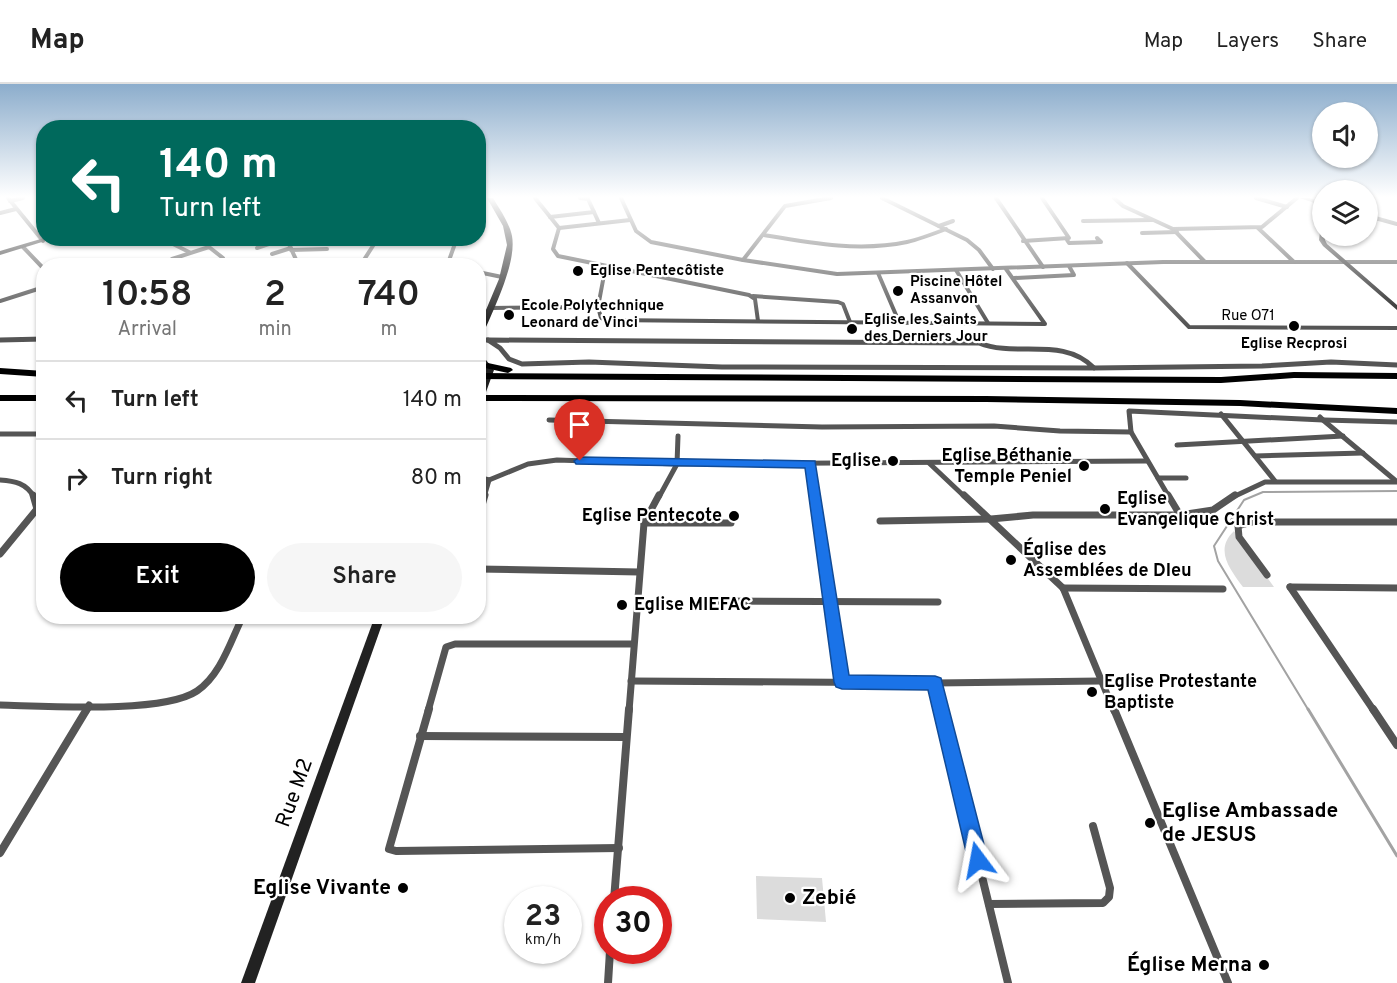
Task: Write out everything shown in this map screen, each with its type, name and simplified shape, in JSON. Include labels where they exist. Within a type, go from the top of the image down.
[{"type":"highway","points":[[488,366],[504,370],[617,370],[749,376]]},
{"type":"highway","points":[[0,373],[36,374]]},
{"type":"highway","points":[[486,376],[1221,380],[1294,375],[1397,376]]},
{"type":"highway","points":[[0,398],[36,398]]},
{"type":"highway","points":[[486,398],[1217,403],[1397,411]]},
{"type":"highway","points":[[486,405],[619,404],[748,399]]},
{"type":"main road","points":[[486,318],[502,277],[510,246],[509,240]]},
{"type":"main road","points":[[0,253],[36,243]]},
{"type":"main road","points":[[1326,246],[1397,308]]},
{"type":"main road","points":[[486,382],[490,370],[488,366]]},
{"type":"main road","name":"Rue M2","points":[[248,983],[377,624]]},
{"type":"street","points":[[556,240],[554,253],[596,265],[753,296],[769,295],[843,304],[850,322]]},
{"type":"street","points":[[648,240],[822,274],[1127,263],[1397,262]]},
{"type":"street","points":[[743,260],[760,240]]},
{"type":"street","points":[[791,240],[819,245],[856,246],[900,244],[912,240]]},
{"type":"street","points":[[966,240],[974,244],[993,269]]},
{"type":"street","points":[[1023,241],[1067,240],[1069,243],[1101,242],[1099,240]]},
{"type":"street","points":[[1184,240],[1205,262]]},
{"type":"street","points":[[1270,240],[1294,262]]},
{"type":"street","points":[[1023,241],[1043,267]]},
{"type":"street","points":[[180,246],[189,252]]},
{"type":"street","points":[[257,248],[263,246]]},
{"type":"street","points":[[290,246],[296,258]]},
{"type":"street","points":[[23,247],[36,261]]},
{"type":"street","points":[[176,258],[204,248],[213,249],[223,258]]},
{"type":"street","points":[[272,254],[291,249],[327,249]]},
{"type":"street","name":"Rue O71","points":[[1127,263],[1189,327],[1397,328]]},
{"type":"street","points":[[596,265],[604,275],[598,307],[601,318],[613,321],[1045,324],[1006,268]]},
{"type":"street","points":[[1014,278],[1074,275],[1068,266]]},
{"type":"street","points":[[604,275],[618,269]]},
{"type":"street","points":[[956,270],[988,323]]},
{"type":"street","points":[[878,273],[899,322]]},
{"type":"street","points":[[486,274],[502,277]]},
{"type":"street","points":[[0,301],[36,290]]},
{"type":"street","points":[[753,296],[758,321]]},
{"type":"street","points":[[490,308],[598,307]]},
{"type":"street","points":[[0,340],[36,339]]},
{"type":"street","points":[[488,340],[979,342],[993,349],[1062,350],[1086,359],[1094,369]]},
{"type":"street","points":[[488,340],[500,348],[508,359],[522,364],[589,362],[722,367],[1094,369],[1262,366],[1330,362],[1397,365]]},
{"type":"street","points":[[1180,515],[1131,432],[1129,411],[1397,422]]},
{"type":"street","points":[[1221,413],[1275,481]]},
{"type":"street","points":[[880,521],[1034,516],[1180,515],[1213,510],[1240,492],[1275,481],[1397,482],[1322,418]]},
{"type":"street","points":[[549,420],[777,427],[1003,426],[1060,431],[1131,432]]},
{"type":"street","points":[[0,434],[36,434]]},
{"type":"street","points":[[615,886],[644,523],[677,464],[678,436]]},
{"type":"street","points":[[1178,445],[1343,436]]},
{"type":"street","points":[[1255,456],[1363,453]]},
{"type":"street","points":[[486,479],[540,461],[677,464],[1048,460],[1147,462]]},
{"type":"street","points":[[928,463],[1063,588],[1228,983]]},
{"type":"street","points":[[810,464],[842,682]]},
{"type":"street","points":[[1158,478],[1186,478]]},
{"type":"street","points":[[0,480],[24,483],[36,499]]},
{"type":"street","points":[[486,491],[489,480]]},
{"type":"street","points":[[0,555],[36,513]]},
{"type":"street","points":[[1267,575],[1239,537],[1238,526],[1252,522],[1397,522]]},
{"type":"street","points":[[644,523],[731,523]]},
{"type":"street","points":[[486,569],[639,572]]},
{"type":"street","points":[[1397,588],[1290,587],[1397,746]]},
{"type":"street","points":[[1063,588],[1223,589]]},
{"type":"street","points":[[708,601],[938,602]]},
{"type":"street","points":[[0,705],[89,705],[173,701],[196,692],[211,678],[239,624]]},
{"type":"street","points":[[619,848],[396,851],[389,849],[446,647],[450,645],[633,644]]},
{"type":"street","points":[[631,681],[935,683],[1101,681]]},
{"type":"street","points":[[935,683],[1008,983]]},
{"type":"street","points":[[0,853],[89,705]]},
{"type":"street","points":[[420,736],[626,736]]},
{"type":"street","points":[[989,904],[1103,903],[1109,897],[1110,888],[1093,826]]},
{"type":"street","points":[[608,983],[609,964]]},
{"type":"shaded area","points":[[1234,531],[1274,587],[1243,587],[1238,580],[1229,566],[1225,552],[1228,538]]},
{"type":"shaded area","name":"Zebié","points":[[756,876],[822,878],[826,922],[757,919]]},
{"type":"waterway","points":[[1309,711],[1218,561],[1214,546],[1244,500],[1263,492],[1397,491]]},
{"type":"waterway","points":[[1308,709],[1397,856]]},
{"type":"place","name":"Eglise Pentecôtiste","points":[[578,271]]},
{"type":"place","name":"Piscine Hôtel Assanvon","points":[[898,291]]},
{"type":"place","name":"Ecole Polytechnique Leonard de Vinci","points":[[509,315]]},
{"type":"place","name":"Eglise Recprosi","points":[[1294,326]]},
{"type":"place","name":"Eglise les Saints des Derniers Jour","points":[[852,329]]},
{"type":"place","name":"Eglise","points":[[893,461]]},
{"type":"place","name":"Eglise Béthanie Temple Peniel","points":[[1084,466]]},
{"type":"place","name":"Eglise Evangelique Christ","points":[[1105,509]]},
{"type":"place","name":"Eglise Pentecote","points":[[734,516]]},
{"type":"place","name":"Église des Assemblées de DIeu","points":[[1011,560]]},
{"type":"place","name":"Eglise MIEFAC","points":[[622,605]]},
{"type":"place","name":"Eglise Protestante Baptiste","points":[[1092,692]]},
{"type":"place","name":"Eglise Ambassade de JESUS","points":[[1150,823]]},
{"type":"place","name":"Eglise Vivante","points":[[403,888]]},
{"type":"place","name":"Zebié","points":[[790,898]]},
{"type":"place","name":"Église Merna","points":[[1264,965]]},
{"type":"route","points":[[580,461],[810,464],[842,682],[935,683],[978,860]]}]
